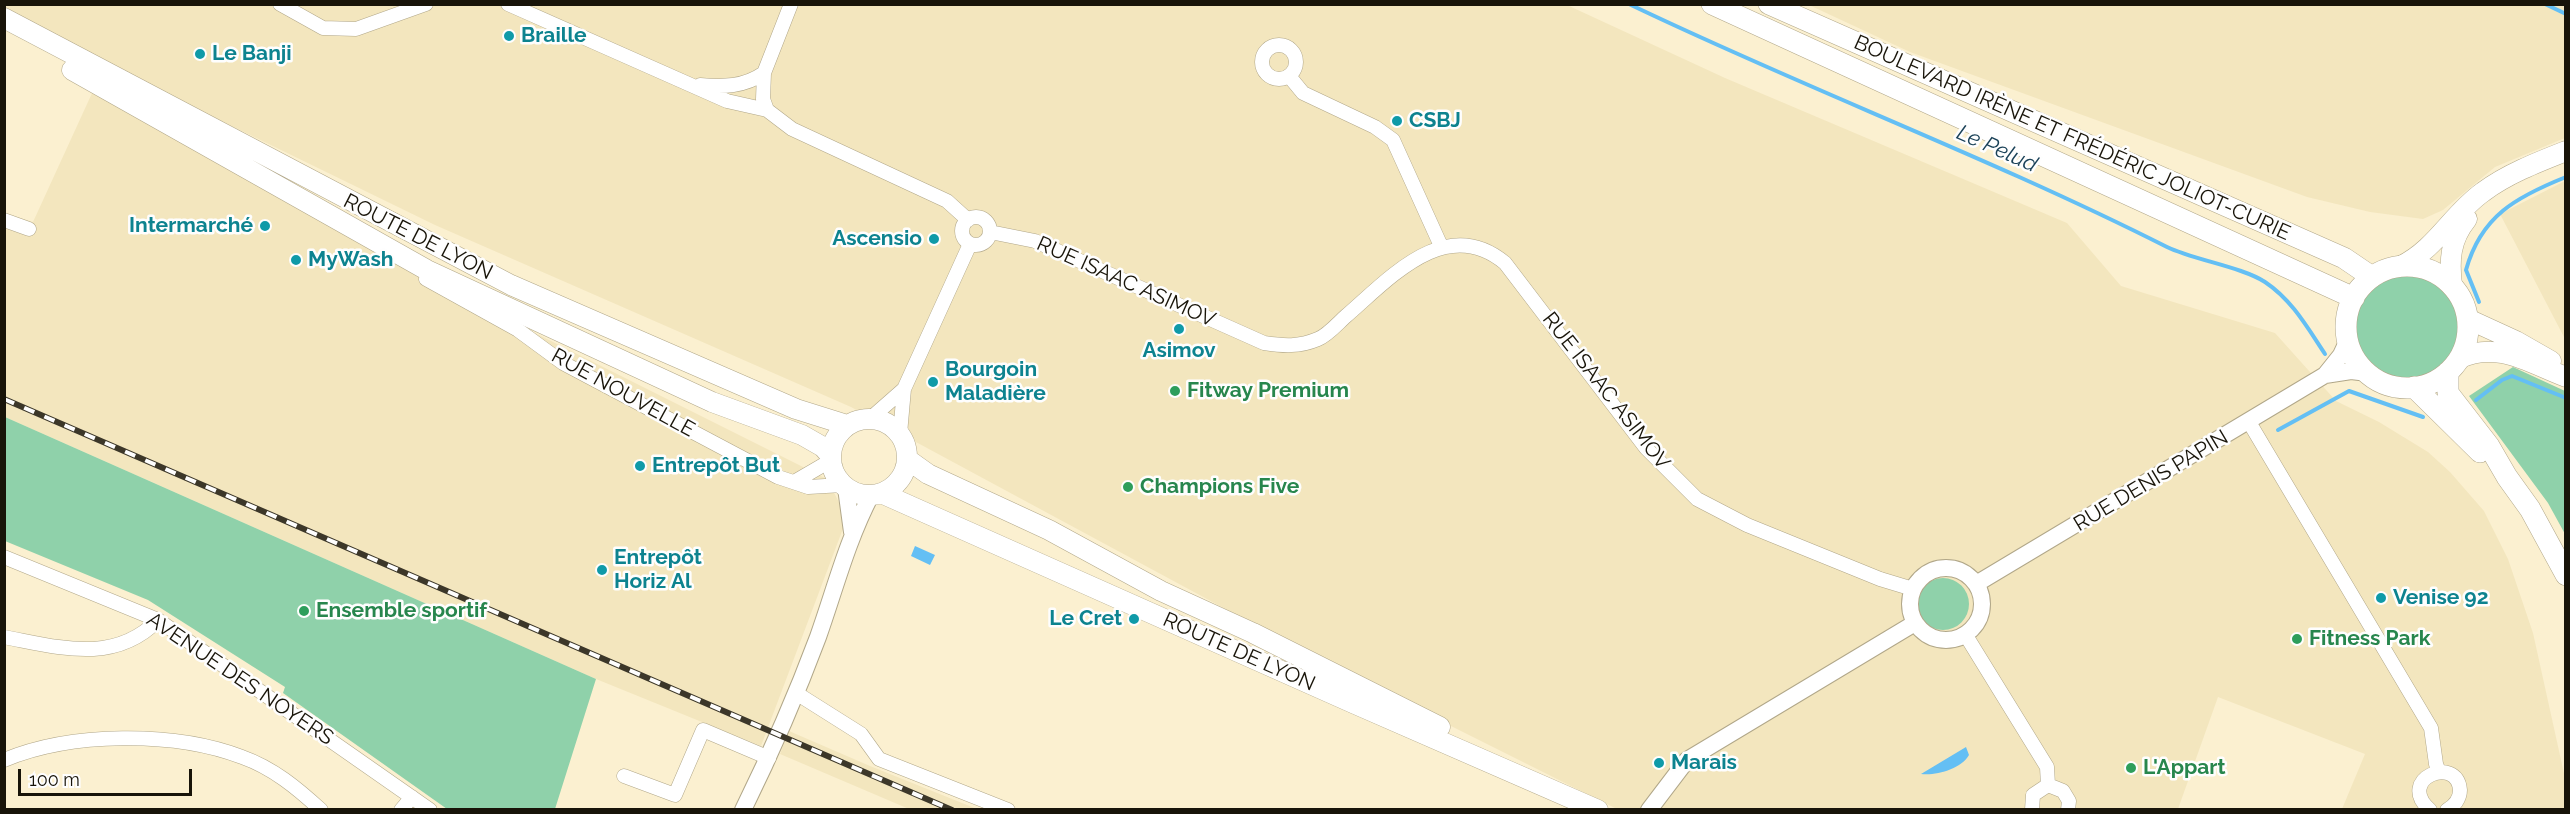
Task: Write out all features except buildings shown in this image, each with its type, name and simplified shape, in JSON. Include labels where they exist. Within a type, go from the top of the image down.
[{"type":"main road","name":"BOULEVARD IRÈNE ET FRÉDÉRIC JOLIOT-CURIE","points":[[1712,4],[2354,298]]},
{"type":"main road","name":"BOULEVARD IRÈNE ET FRÉDÉRIC JOLIOT-CURIE","points":[[1769,4],[2344,258],[2372,277]]},
{"type":"main road","name":"ROUTE DE LYON","points":[[4,18],[511,285],[796,409],[847,425]]},
{"type":"main road","name":"ROUTE DE LYON","points":[[4,31],[427,270],[712,402],[802,435],[823,447],[830,458]]},
{"type":"main road","points":[[2565,151],[2482,192],[2422,254],[2402,266],[2372,277],[2354,298],[2346,325],[2348,340],[2359,364],[2382,382],[2397,387],[2414,387],[2438,380],[2454,365],[2474,352],[2494,350],[2565,378]]},
{"type":"main road","points":[[2452,286],[2449,262],[2452,245],[2464,222],[2502,182]]},
{"type":"main road","points":[[2402,266],[2420,268],[2438,274],[2452,286],[2465,307],[2468,319],[2465,346],[2454,365],[2448,393],[2489,446],[2507,477],[2530,509],[2565,575]]},
{"type":"main road","points":[[2468,319],[2516,341],[2565,372]]},
{"type":"main road","points":[[2414,387],[2507,477]]},
{"type":"main road","points":[[871,418],[892,426],[900,435],[908,459],[900,480],[876,494],[845,487],[834,474],[830,458],[832,444],[847,425],[871,418]]},
{"type":"main road","name":"ROUTE DE LYON","points":[[908,459],[928,474],[1049,530],[1161,591],[1252,633],[1604,810]]},
{"type":"main road","name":"ROUTE DE LYON","points":[[876,494],[1598,810]]},
{"type":"street","points":[[280,4],[323,28],[356,29],[426,4]]},
{"type":"street","points":[[508,4],[727,101],[767,110],[792,129],[947,201],[968,220]]},
{"type":"street","points":[[767,110],[763,99],[764,73],[771,50],[792,4]]},
{"type":"street","points":[[689,85],[724,87],[742,84],[764,73]]},
{"type":"street","points":[[1289,76],[1303,93],[1375,127],[1393,140],[1441,246]]},
{"type":"street","points":[[976,217],[984,220],[990,232],[983,243],[970,244],[964,238],[962,230],[968,220],[976,217]]},
{"type":"street","points":[[4,220],[29,229]]},
{"type":"street","name":"RUE ISAAC ASIMOV","points":[[990,232],[1035,241],[1264,343],[1292,347],[1320,339],[1400,268],[1441,246],[1472,244],[1491,252],[1505,263],[1646,448],[1697,499],[1747,525],[1880,579],[1913,589]]},
{"type":"street","points":[[900,435],[904,389],[970,244]]},
{"type":"street","name":"RUE NOUVELLE","points":[[424,278],[509,325],[563,363],[778,477],[808,487],[845,487]]},
{"type":"street","name":"RUE DENIS PAPIN","points":[[1976,584],[2325,375],[2341,355],[2348,340]]},
{"type":"street","name":"RUE DENIS PAPIN","points":[[2325,375],[2351,371],[2368,373]]},
{"type":"street","points":[[871,418],[904,389]]},
{"type":"street","points":[[2249,422],[2431,728],[2439,772]]},
{"type":"street","points":[[794,482],[830,458]]},
{"type":"street","points":[[845,487],[852,532]]},
{"type":"street","points":[[743,810],[769,758],[796,693],[818,636],[852,532],[876,494]]},
{"type":"street","name":"AVENUE DES NOYERS","points":[[4,557],[158,620],[430,810]]},
{"type":"street","points":[[1940,568],[1963,573],[1976,584],[1982,603],[1980,615],[1974,626],[1965,634],[1952,639],[1938,639],[1925,634],[1915,623],[1910,606],[1913,589],[1920,579],[1940,568]]},
{"type":"street","points":[[4,637],[76,651],[105,649],[150,627],[158,620]]},
{"type":"street","points":[[1649,810],[1687,760],[1915,623]]},
{"type":"street","points":[[1965,634],[2048,766],[2048,785]]},
{"type":"street","points":[[796,693],[861,734],[879,759],[1008,810]]},
{"type":"street","points":[[624,776],[675,795],[703,730],[769,758]]},
{"type":"street","points":[[4,760],[53,746],[93,740],[150,739],[195,746],[242,756],[289,780],[321,810]]},
{"type":"street","points":[[2430,810],[2422,802],[2419,792],[2422,782],[2429,774],[2439,772],[2449,774],[2456,781],[2460,790],[2458,800],[2447,810]]},
{"type":"street","points":[[2032,810],[2033,795],[2048,785]]},
{"type":"street","points":[[2048,785],[2063,790],[2068,801],[2068,810]]},
{"type":"street","points":[[400,810],[412,797]]},
{"type":"shaded area","points":[[4,5],[1567,5],[1725,78],[2067,223],[2121,286],[2275,333],[2336,401],[2379,422],[2428,452],[2450,472],[2484,511],[2508,559],[2533,633],[2565,778],[2565,809],[2342,809],[2365,754],[2218,697],[2178,809],[1617,809],[1333,667],[851,407],[435,225],[129,76],[5,8]]},
{"type":"shaded area","points":[[1809,5],[2565,5],[2565,138],[2495,167],[2443,210],[2423,219],[2370,212],[2307,197],[1910,52]]},
{"type":"shaded area","points":[[93,91],[447,289],[827,479],[847,518],[761,746],[596,679],[5,417],[5,213],[33,222]]},
{"type":"shaded area","points":[[2565,181],[2565,339],[2500,214]]},
{"type":"shaded area","points":[[789,731],[977,809],[909,809],[780,754]]},
{"type":"green space","points":[[2407,276],[2436,284],[2450,298],[2458,327],[2450,356],[2436,370],[2407,378],[2378,370],[2364,356],[2356,327],[2364,298],[2378,284]]},
{"type":"green space","points":[[2513,367],[2565,391],[2565,534],[2548,503],[2469,396]]},
{"type":"green space","name":"Ensemble sportif","points":[[5,417],[596,679],[555,809],[447,809],[283,693],[285,687],[148,600],[5,541]]},
{"type":"green space","points":[[1943,578],[1953,580],[1961,586],[1967,594],[1969,604],[1967,614],[1961,622],[1953,628],[1943,630],[1933,628],[1925,622],[1919,614],[1917,604],[1919,594],[1925,586],[1933,580]]},
{"type":"water","points":[[915,546],[935,555],[930,565],[911,556]]},
{"type":"water","points":[[1966,747],[1969,755],[1954,768],[1941,773],[1921,774]]},
{"type":"waterway","name":"Le Pelud","points":[[1629,4],[2034,183],[2167,247],[2265,282],[2291,306],[2325,354]]},
{"type":"waterway","points":[[2545,4],[2566,14]]},
{"type":"waterway","points":[[2479,302],[2466,270],[2481,236],[2491,222],[2516,201],[2566,177]]},
{"type":"waterway","name":"Le Pelud","points":[[2476,400],[2502,380],[2512,376],[2566,398]]},
{"type":"waterway","name":"Le Pelud","points":[[2278,430],[2349,391],[2423,417]]},
{"type":"railway","points":[[4,399],[952,810]]},
{"type":"place","name":"Braille","points":[[509,36]]},
{"type":"place","name":"Le Banji","points":[[200,54]]},
{"type":"place","name":"CSBJ","points":[[1397,121]]},
{"type":"place","name":"Intermarché","points":[[265,226]]},
{"type":"place","name":"Ascensio","points":[[934,239]]},
{"type":"place","name":"MyWash","points":[[296,260]]},
{"type":"place","name":"Asimov","points":[[1179,329]]},
{"type":"place","name":"Bourgoin Maladière","points":[[933,382]]},
{"type":"place","name":"Fitway Premium","points":[[1175,391]]},
{"type":"place","name":"Entrepôt But","points":[[640,466]]},
{"type":"place","name":"Champions Five","points":[[1128,487]]},
{"type":"place","name":"Entrepôt Horiz Al","points":[[602,570]]},
{"type":"place","name":"Venise 92","points":[[2381,598]]},
{"type":"place","name":"Ensemble sportif","points":[[304,611]]},
{"type":"place","name":"Le Cret","points":[[1134,619]]},
{"type":"place","name":"Fitness Park","points":[[2297,639]]},
{"type":"place","name":"Marais","points":[[1659,763]]},
{"type":"place","name":"L'Appart","points":[[2131,768]]}]
